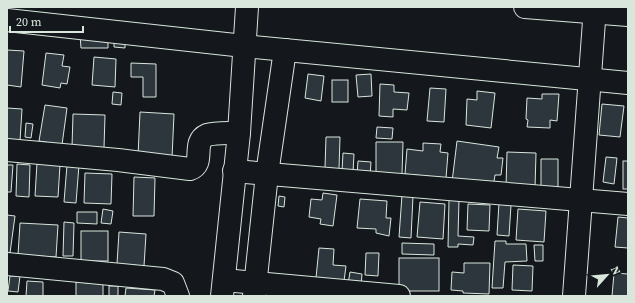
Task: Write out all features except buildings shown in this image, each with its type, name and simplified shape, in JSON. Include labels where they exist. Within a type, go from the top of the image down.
[{"type":"street","points":[[247,7],[239,133],[223,288],[399,296]]},
{"type":"street","points":[[525,7],[595,10],[628,15]]},
{"type":"street","points":[[574,296],[595,10]]},
{"type":"street","points":[[7,20],[244,46],[628,83]]},
{"type":"street","points":[[254,290],[267,174],[285,50]]},
{"type":"street","points":[[7,150],[118,160],[190,169],[194,168],[197,164],[200,141],[204,137],[211,134],[239,133]]},
{"type":"street","points":[[234,171],[628,204]]},
{"type":"street","points":[[7,264],[163,279],[173,283],[178,296]]}]
